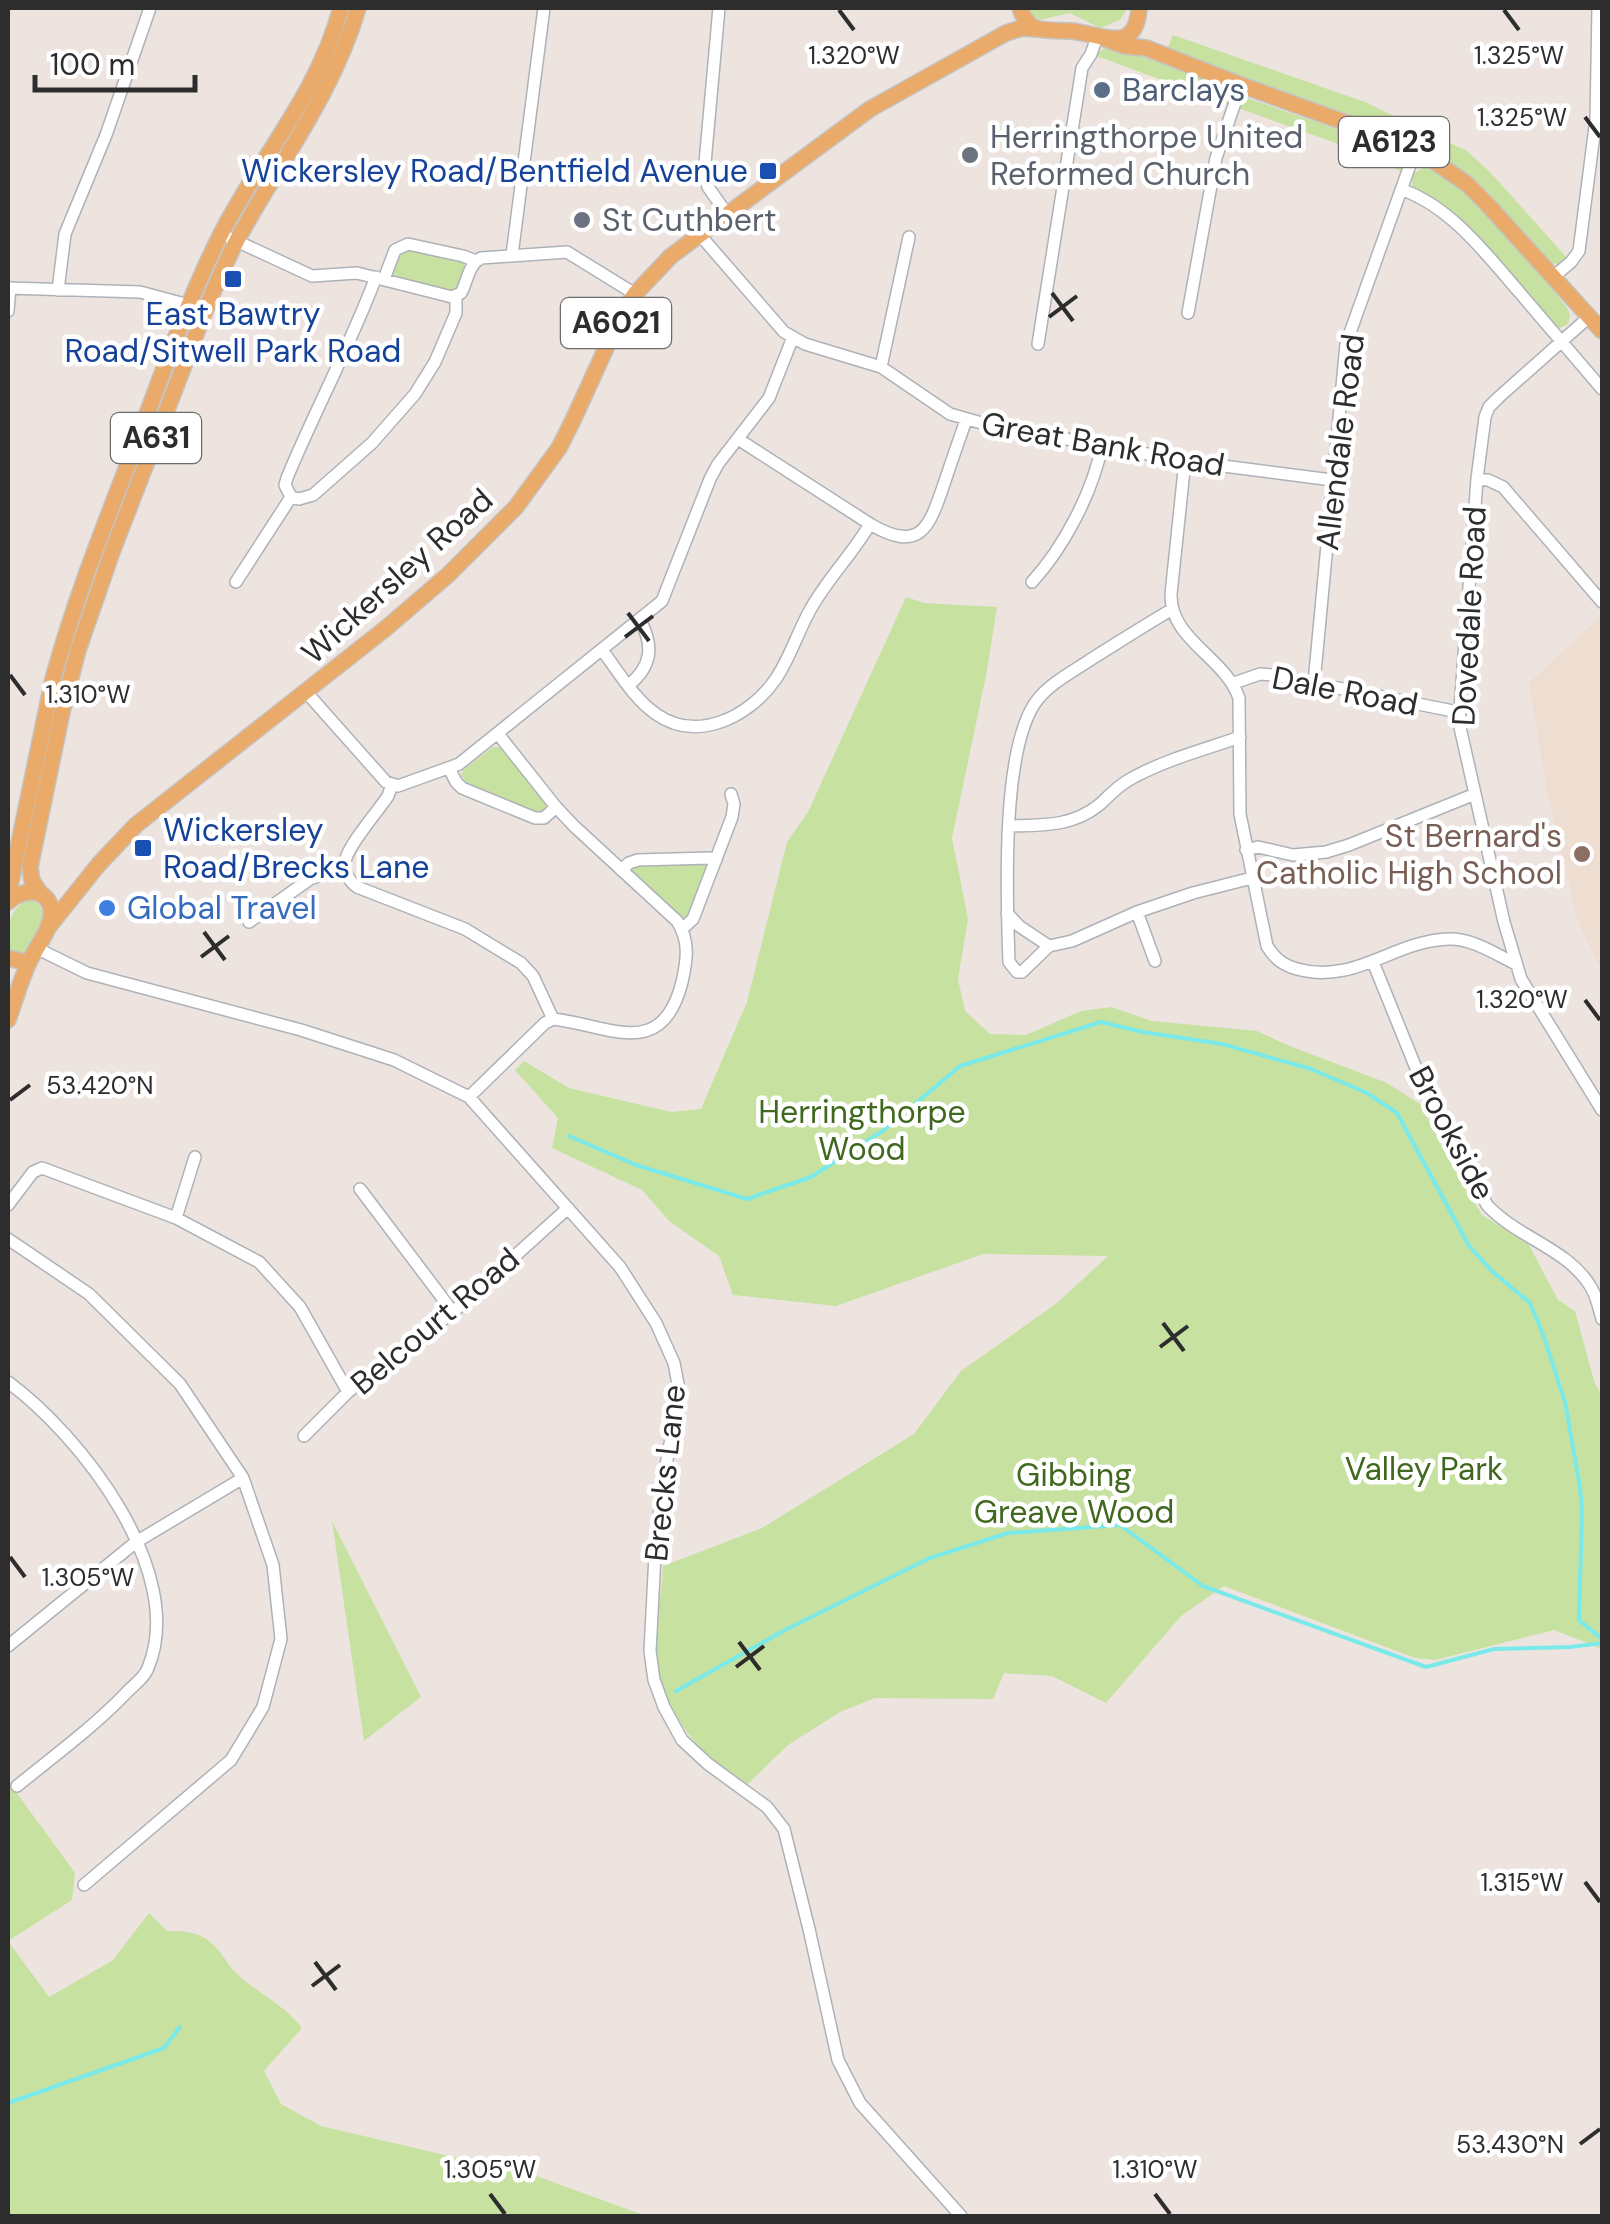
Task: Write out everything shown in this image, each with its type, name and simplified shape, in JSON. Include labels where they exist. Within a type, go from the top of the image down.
[{"type":"main road","name":"A631","points":[[8,899],[45,713],[62,646],[98,542],[197,308],[229,238],[311,85],[342,8]]},
{"type":"main road","name":"A631","points":[[229,238],[323,96],[343,54],[358,8]]},
{"type":"main road","points":[[1018,8],[1036,29]]},
{"type":"main road","points":[[1006,33],[1018,8]]},
{"type":"main road","points":[[1101,38],[1126,36],[1133,31],[1139,11]]},
{"type":"main road","points":[[1139,11],[1146,48]]},
{"type":"main road","name":"Wickersley Road","points":[[8,1020],[32,955],[48,929],[99,864],[136,825],[307,693],[448,575],[516,508],[558,448],[612,332],[635,294],[671,256],[870,109],[1006,33],[1036,29]]},
{"type":"main road","name":"A6021","points":[[1036,29],[1080,32],[1101,38]]},
{"type":"main road","name":"A6123","points":[[1101,38],[1146,48],[1380,135],[1447,169],[1467,184],[1602,332]]},
{"type":"main road","name":"A631","points":[[48,929],[51,909],[32,881],[30,868],[62,712],[78,650],[197,308]]},
{"type":"main road","name":"Wickersley Road","points":[[8,899],[25,890],[43,895],[66,888],[99,864]]},
{"type":"main road","points":[[8,958],[32,955]]},
{"type":"street","points":[[58,290],[65,234],[106,135],[150,8]]},
{"type":"street","points":[[512,255],[544,8]]},
{"type":"street","points":[[719,8],[704,174],[708,187],[727,214]]},
{"type":"street","points":[[1553,277],[1579,251],[1596,119],[1598,8]]},
{"type":"street","points":[[1038,344],[1082,68],[1101,38]]},
{"type":"street","points":[[1188,313],[1216,158],[1240,86]]},
{"type":"street","name":"Allendale Road","points":[[1314,682],[1346,344],[1415,151]]},
{"type":"street","points":[[1402,190],[1435,208],[1469,236],[1602,389]]},
{"type":"street","name":"Great Bank Road","points":[[700,235],[775,324],[793,337],[880,367],[938,407],[966,420],[1184,461],[1332,480]]},
{"type":"street","points":[[880,367],[909,237]]},
{"type":"street","points":[[229,238],[312,276],[357,272],[447,296],[462,293],[476,261]]},
{"type":"street","points":[[291,497],[286,478],[395,250],[408,244],[476,261],[567,252],[635,294]]},
{"type":"street","points":[[8,311],[9,288],[140,292],[197,308]]},
{"type":"street","points":[[291,497],[307,498],[336,476],[372,443],[414,394],[435,362],[456,313],[456,296]]},
{"type":"street","name":"Dovedale Road","points":[[1589,317],[1490,407],[1485,417],[1476,478],[1458,712],[1516,964],[1529,993],[1602,1110]]},
{"type":"street","points":[[307,693],[392,785],[459,764],[662,600],[710,479],[769,398],[793,337]]},
{"type":"street","points":[[738,439],[870,524],[902,538],[926,528],[932,520],[966,420]]},
{"type":"street","points":[[1032,582],[1070,526],[1096,470],[1102,445]]},
{"type":"street","points":[[1184,461],[1171,610],[1183,630],[1234,683],[1240,698],[1238,794],[1252,878],[1267,946],[1274,958],[1286,966],[1323,973],[1348,971],[1406,948],[1453,939],[1470,941],[1516,964]]},
{"type":"street","points":[[1476,478],[1503,487],[1602,602]]},
{"type":"street","points":[[236,582],[291,497]]},
{"type":"street","points":[[602,650],[656,714],[682,725],[710,726],[728,720],[766,692],[778,676],[810,610],[870,524]]},
{"type":"street","points":[[1171,610],[1060,679],[1029,713],[1019,743],[1008,826],[1010,962],[1017,972],[1026,970],[1049,946],[1193,893],[1252,878]]},
{"type":"street","points":[[628,684],[639,676],[647,662],[648,638],[640,620]]},
{"type":"street","name":"Dale Road","points":[[1234,683],[1260,674],[1458,712]]},
{"type":"street","points":[[469,1097],[553,1019],[628,1034],[639,1034],[661,1022],[678,994],[686,963],[682,930],[670,914],[556,807],[498,734]]},
{"type":"street","points":[[1008,826],[1054,825],[1083,816],[1139,774],[1240,737]]},
{"type":"street","points":[[449,768],[462,788],[535,818],[544,818],[556,807]]},
{"type":"street","points":[[392,785],[347,854],[344,867],[351,882],[465,930],[521,962],[534,976],[553,1019]]},
{"type":"street","points":[[682,930],[693,919],[716,860],[734,810],[731,794]]},
{"type":"street","points":[[1246,850],[1258,847],[1307,855],[1326,852],[1475,794]]},
{"type":"street","points":[[621,870],[638,860],[716,860]]},
{"type":"street","points":[[249,922],[310,879],[344,867]]},
{"type":"street","points":[[1137,912],[1154,960]]},
{"type":"street","points":[[262,913],[270,926]]},
{"type":"street","points":[[1007,914],[1049,946]]},
{"type":"street","name":"Brecks Lane","points":[[32,955],[302,1030],[394,1060],[469,1097],[620,1267],[666,1343],[678,1384],[661,1499],[650,1651],[654,1680],[682,1740],[767,1807],[784,1829],[838,2060],[860,2103],[961,2216]]},
{"type":"street","name":"Brookside","points":[[1374,962],[1418,1073],[1487,1205],[1505,1222],[1581,1274],[1590,1285],[1602,1318]]},
{"type":"street","points":[[176,1218],[195,1157]]},
{"type":"street","points":[[8,1205],[33,1172],[42,1168],[176,1218],[258,1262],[300,1306],[348,1392]]},
{"type":"street","points":[[360,1189],[453,1312]]},
{"type":"street","name":"Belcourt Road","points":[[304,1436],[348,1392],[453,1312],[568,1208]]},
{"type":"street","points":[[8,1239],[89,1294],[180,1384],[243,1478],[272,1565],[281,1639],[263,1707],[232,1760],[84,1885]]},
{"type":"street","points":[[8,1382],[35,1402],[83,1455],[115,1500],[152,1582],[158,1626],[148,1671],[113,1708],[17,1786]]},
{"type":"street","points":[[8,1646],[136,1542],[243,1478]]},
{"type":"shaded area","name":"St Bernard's Catholic High School","points":[[1602,615],[1602,971],[1578,922],[1546,787],[1529,683]]},
{"type":"green space","points":[[1028,8],[1127,9],[1120,20],[1100,28],[1070,13],[1040,20]]},
{"type":"green space","points":[[1173,35],[1365,102],[1467,151],[1569,260],[1563,265],[1552,263],[1487,191],[1434,153],[1382,128],[1167,49]]},
{"type":"green space","points":[[1105,48],[1208,78],[1231,92],[1229,105],[1094,55]]},
{"type":"green space","points":[[1242,98],[1398,150],[1404,160],[1402,172],[1344,146],[1238,108]]},
{"type":"green space","points":[[1425,167],[1462,189],[1482,207],[1568,309],[1568,324],[1555,327],[1412,187],[1413,174]]},
{"type":"green space","points":[[407,248],[463,260],[464,273],[456,290],[453,293],[396,278],[392,271],[399,253]]},
{"type":"green space","points":[[906,597],[924,603],[997,607],[952,838],[968,919],[958,979],[965,1011],[990,1034],[1026,1035],[1081,1011],[1111,1007],[1152,1021],[1257,1031],[1387,1083],[1420,1104],[1482,1215],[1529,1245],[1558,1300],[1575,1311],[1602,1397],[1602,1649],[1554,1630],[1435,1660],[1415,1658],[1224,1586],[1181,1616],[1106,1703],[1052,1676],[1004,1673],[993,1699],[875,1698],[840,1712],[788,1745],[748,1784],[715,1762],[680,1722],[664,1689],[656,1654],[663,1566],[762,1528],[914,1434],[961,1371],[1057,1303],[1108,1256],[983,1254],[836,1306],[733,1295],[719,1256],[669,1221],[642,1190],[552,1148],[558,1118],[515,1070],[524,1061],[569,1088],[671,1112],[701,1109],[747,1002],[787,842],[808,812]]},
{"type":"green space","points":[[493,747],[501,747],[547,805],[542,814],[535,815],[467,784],[461,775],[464,769]]},
{"type":"green space","points":[[702,863],[708,868],[691,910],[680,918],[631,871],[636,864]]},
{"type":"green space","points":[[29,900],[38,904],[44,918],[25,954],[18,956],[8,948],[9,926],[17,907]]},
{"type":"green space","points":[[332,1521],[421,1697],[364,1741]]},
{"type":"green space","points":[[8,1781],[75,1873],[72,1900],[8,1941]]},
{"type":"green space","points":[[149,1913],[167,1931],[191,1933],[210,1942],[236,1973],[302,2028],[264,2071],[281,2104],[321,2126],[539,2177],[646,2216],[8,2216],[8,1941],[49,1997],[112,1961]]},
{"type":"waterway","points":[[569,1136],[636,1165],[747,1199],[811,1177],[884,1130],[960,1066],[1101,1022],[1222,1044],[1311,1069],[1367,1093],[1397,1113],[1469,1246],[1530,1303],[1565,1402],[1580,1487],[1579,1620],[1602,1639]]},
{"type":"waterway","points":[[676,1691],[785,1630],[930,1558],[1008,1533],[1120,1525],[1203,1586],[1426,1667],[1494,1649],[1602,1643]]},
{"type":"waterway","points":[[8,2103],[164,2048],[180,2027]]},
{"type":"place","name":"Barclays","points":[[1102,90]]},
{"type":"place","name":"Herringthorpe United Reformed Church","points":[[970,155]]},
{"type":"place","name":"Wickersley Road/Bentfield Avenue","points":[[768,171]]},
{"type":"place","name":"St Cuthbert","points":[[582,220]]},
{"type":"place","name":"East Bawtry Road/Sitwell Park Road","points":[[233,279]]},
{"type":"place","name":"Wickersley Road/Brecks Lane","points":[[143,848]]},
{"type":"place","name":"St Bernard's Catholic High School","points":[[1582,854]]},
{"type":"place","name":"Global Travel","points":[[107,908]]},
{"type":"park label","name":"Herringthorpe Wood","points":[[862,1130]]},
{"type":"park label","name":"Valley Park","points":[[1424,1469]]},
{"type":"park label","name":"Gibbing Greave Wood","points":[[1074,1494]]}]
